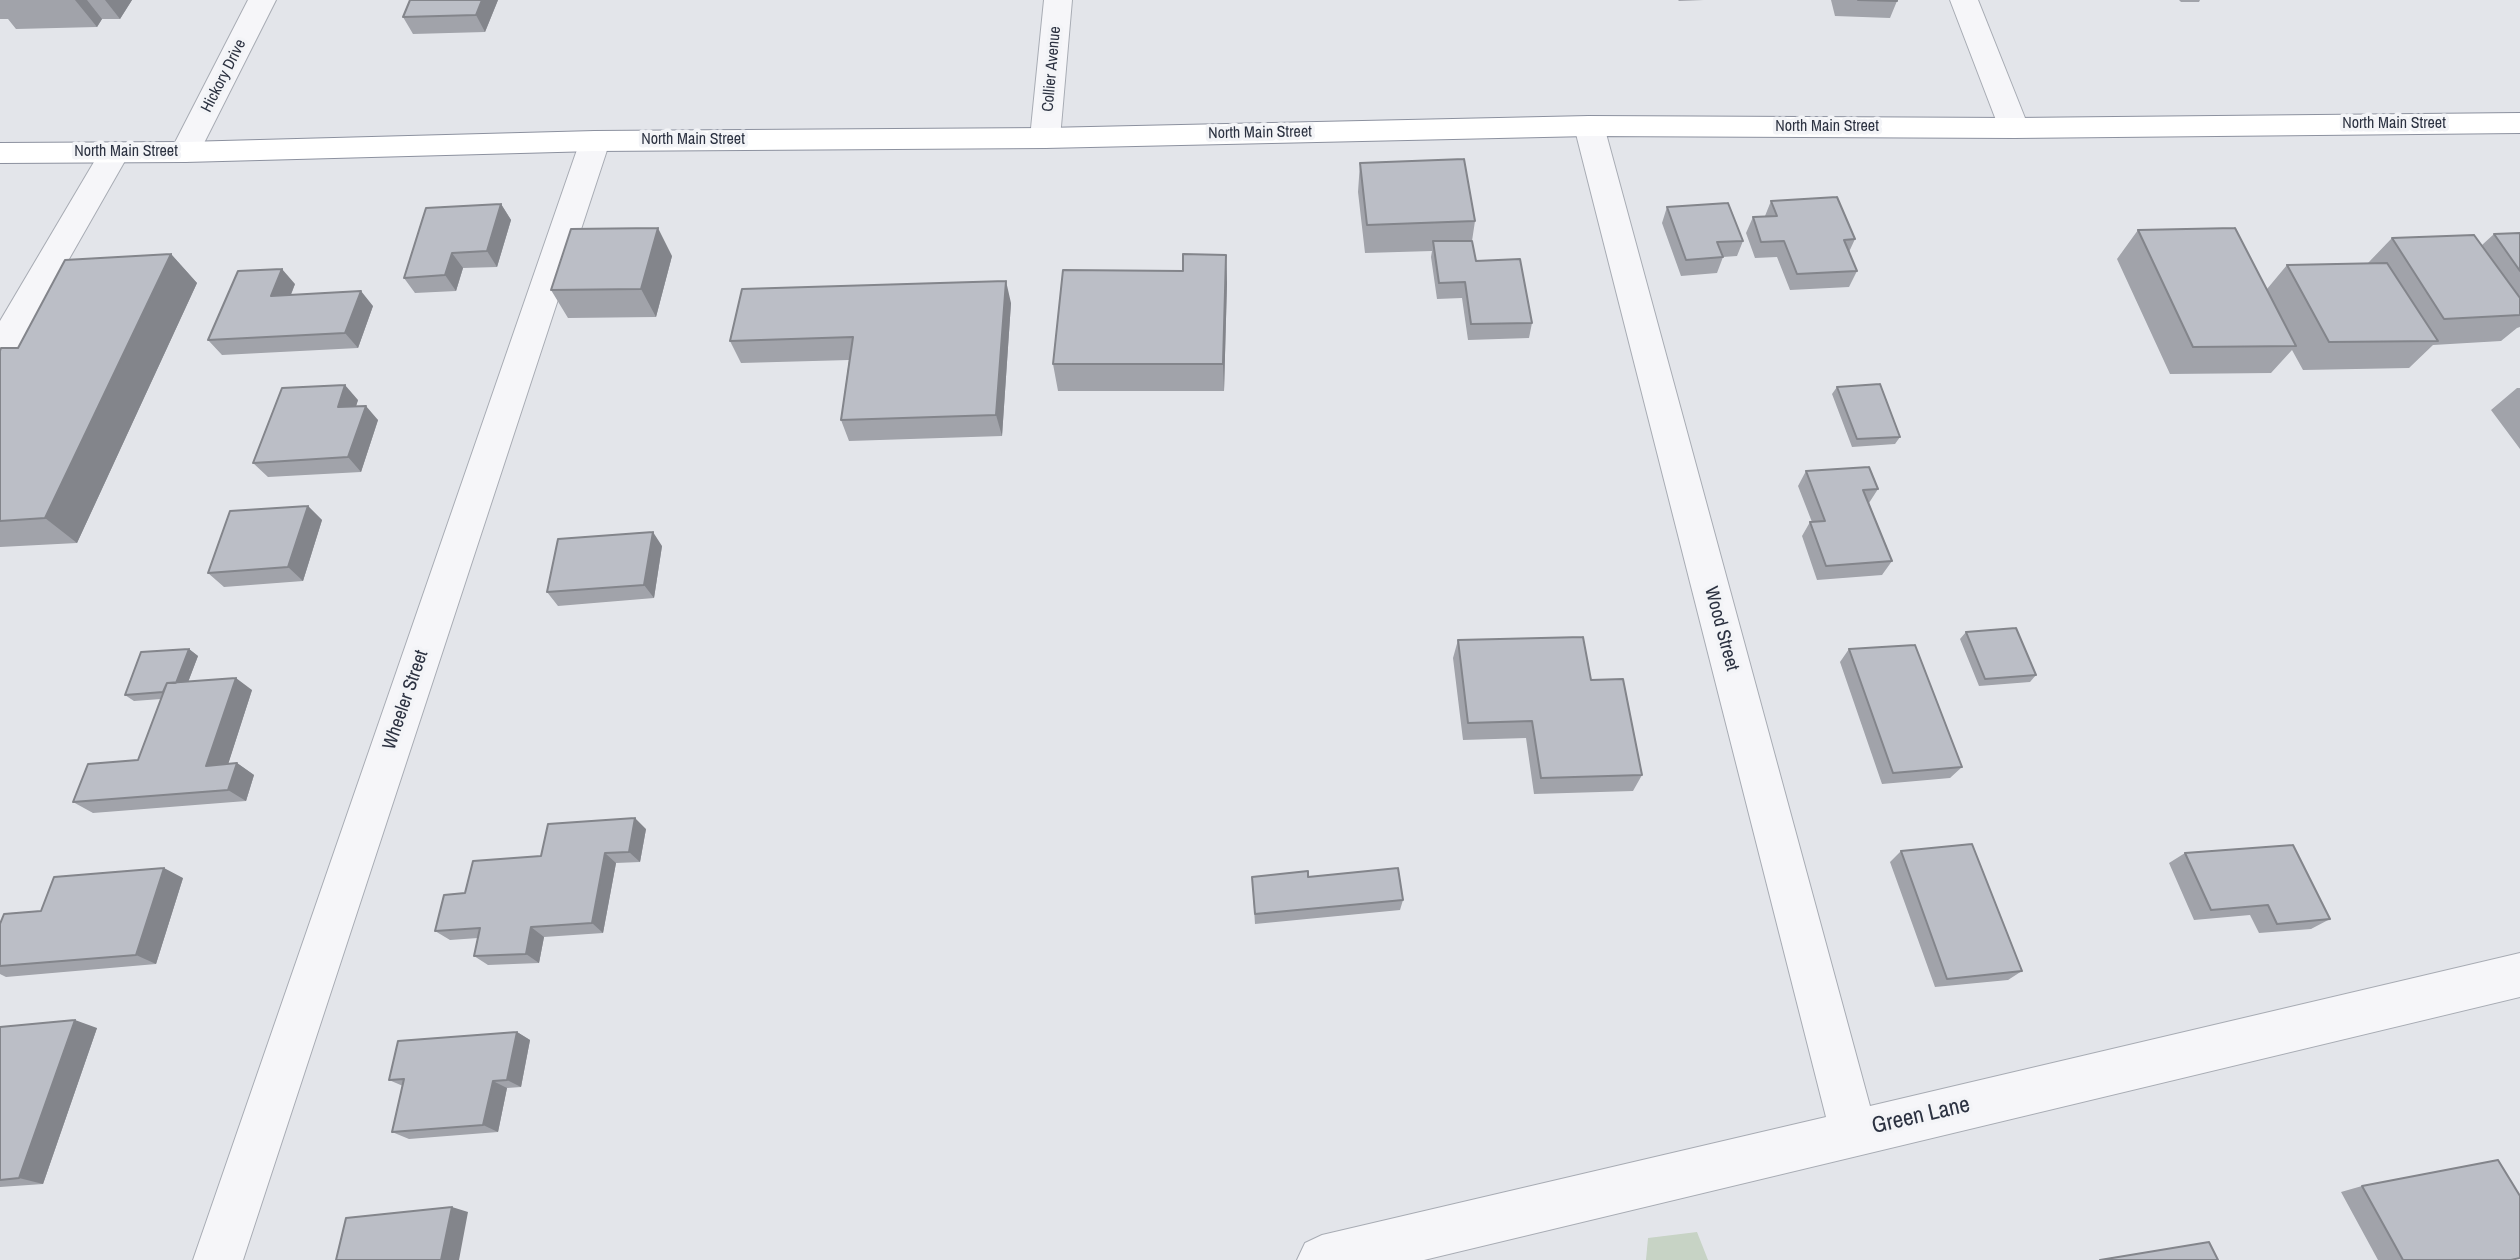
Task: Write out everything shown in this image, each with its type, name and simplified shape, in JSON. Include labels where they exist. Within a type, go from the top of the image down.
[{"type":"highway","name":"North Main Street","points":[[0,153],[185,152],[595,141],[1045,138],[1589,126],[2014,128],[2520,123]]},
{"type":"street","name":"Hickory Drive","points":[[185,152],[262,0]]},
{"type":"street","name":"Collier Avenue","points":[[1045,138],[1058,0]]},
{"type":"street","points":[[1964,0],[2014,128]]},
{"type":"street","name":"Wood Street","points":[[1589,126],[1853,1132]]},
{"type":"street","name":"Wheeler Street","points":[[218,1260],[595,141]]},
{"type":"street","points":[[0,350],[115,152]]},
{"type":"street","name":"Green Lane","points":[[1322,1260],[2520,975]]},
{"type":"green space","points":[[1697,1232],[1708,1260],[1646,1260],[1648,1238]]},
{"type":"building","points":[[410,0],[482,0],[476,15],[403,17]]},
{"type":"building","points":[[1464,159],[1475,221],[1367,225],[1360,163]]},
{"type":"building","points":[[1837,197],[1855,239],[1844,240],[1857,271],[1797,274],[1784,241],[1761,242],[1753,217],[1777,216],[1771,201]]},
{"type":"building","points":[[1728,203],[1743,241],[1717,242],[1723,257],[1686,260],[1667,207]]},
{"type":"building","points":[[501,204],[487,251],[452,253],[445,275],[404,278],[426,208]]},
{"type":"building","points":[[658,228],[641,289],[551,290],[571,229]]},
{"type":"building","points":[[2235,228],[2296,346],[2193,347],[2138,230]]},
{"type":"building","points":[[2520,233],[2520,271],[2494,234]]},
{"type":"building","points":[[2474,235],[2520,298],[2520,315],[2444,319],[2392,238]]},
{"type":"building","points":[[1433,241],[1472,241],[1476,261],[1520,259],[1532,323],[1471,324],[1465,282],[1439,283]]},
{"type":"building","points":[[171,254],[45,518],[0,521],[1,348],[18,348],[65,260]]},
{"type":"building","points":[[1183,254],[1226,255],[1223,364],[1053,364],[1063,270],[1183,271]]},
{"type":"building","points":[[2387,263],[2438,341],[2329,342],[2287,265]]},
{"type":"building","points":[[282,269],[271,296],[361,291],[345,333],[208,340],[238,271]]},
{"type":"building","points":[[1006,281],[996,415],[841,420],[853,337],[730,341],[742,289]]},
{"type":"building","points":[[1880,384],[1900,437],[1857,439],[1837,387]]},
{"type":"building","points":[[345,385],[338,407],[366,406],[348,457],[253,463],[282,388]]},
{"type":"building","points":[[1869,467],[1878,489],[1863,490],[1892,561],[1826,566],[1810,522],[1825,521],[1806,471]]},
{"type":"building","points":[[308,506],[288,567],[208,573],[230,511]]},
{"type":"building","points":[[653,532],[644,585],[547,592],[558,539]]},
{"type":"building","points":[[2016,628],[2036,675],[1985,679],[1966,632]]},
{"type":"building","points":[[1583,637],[1591,680],[1623,679],[1642,775],[1541,778],[1532,721],[1468,723],[1458,640]]},
{"type":"building","points":[[1915,645],[1962,767],[1893,773],[1849,649]]},
{"type":"building","points":[[189,649],[176,683],[167,683],[163,692],[125,695],[141,652]]},
{"type":"building","points":[[236,678],[206,766],[237,763],[228,790],[73,802],[88,764],[138,760],[167,683]]},
{"type":"building","points":[[635,818],[629,852],[605,853],[592,923],[531,927],[526,954],[474,956],[480,928],[435,931],[444,895],[465,893],[473,861],[541,856],[548,824]]},
{"type":"building","points":[[1972,844],[2022,971],[1947,979],[1901,851]]},
{"type":"building","points":[[2293,845],[2330,919],[2277,924],[2268,905],[2211,910],[2185,853]]},
{"type":"building","points":[[164,868],[136,955],[0,966],[0,924],[4,914],[41,911],[54,877]]},
{"type":"building","points":[[1398,868],[1403,900],[1255,914],[1252,877],[1308,871],[1308,877]]},
{"type":"building","points":[[75,1020],[19,1178],[0,1180],[0,1027]]},
{"type":"building","points":[[517,1032],[507,1080],[493,1081],[483,1125],[392,1132],[404,1079],[389,1080],[398,1041]]},
{"type":"building","points":[[2498,1160],[2520,1196],[2520,1258],[2511,1260],[2403,1260],[2362,1186]]},
{"type":"building","points":[[452,1207],[441,1260],[336,1260],[346,1218]]},
{"type":"building","points":[[2209,1242],[2218,1260],[2100,1260]]}]
